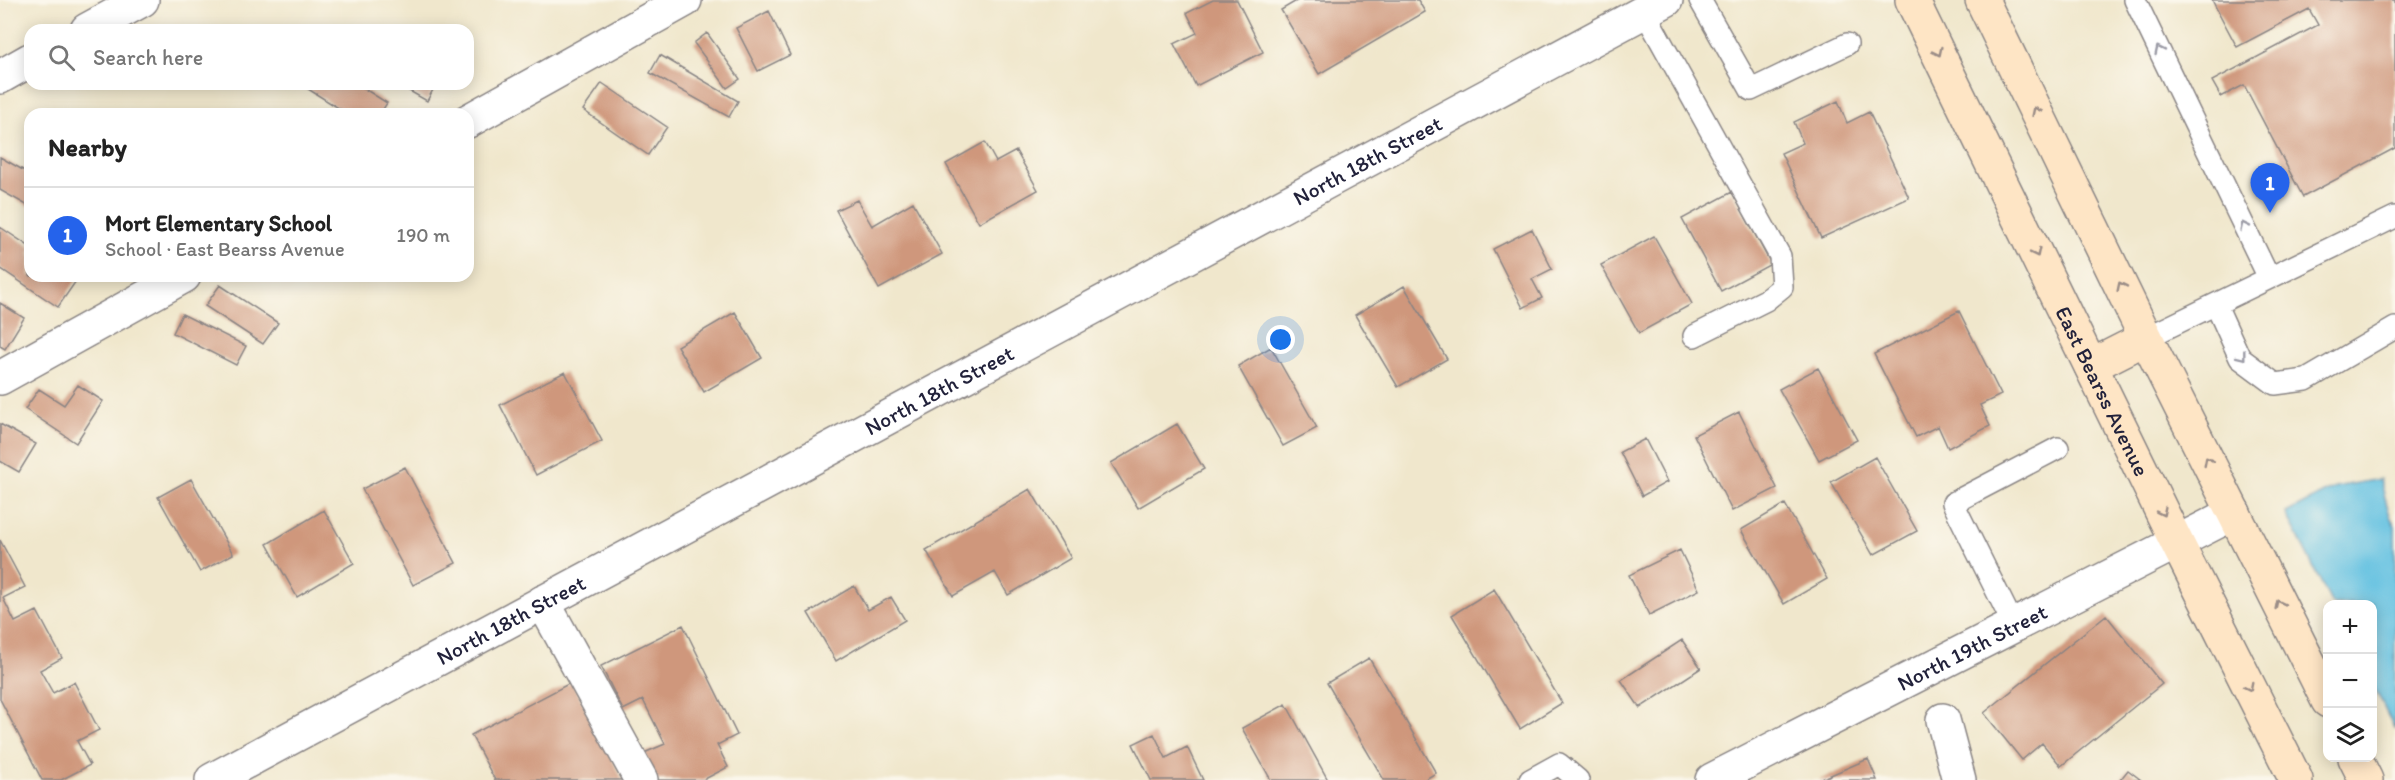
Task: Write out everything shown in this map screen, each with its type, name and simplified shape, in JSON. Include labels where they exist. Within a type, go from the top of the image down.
[{"type":"main road","name":"East Bearss Avenue","points":[[1912,0],[2177,543],[2296,780]]},
{"type":"main road","points":[[1982,0],[2146,338],[2323,691]]},
{"type":"main road","points":[[2091,366],[2146,338]]},
{"type":"main road","points":[[2357,762],[2366,780]]},
{"type":"street","points":[[98,24],[142,0]]},
{"type":"street","points":[[474,118],[686,0]]},
{"type":"street","name":"North 18th Street","points":[[212,780],[1655,6]]},
{"type":"street","points":[[0,77],[24,63]]},
{"type":"street","points":[[0,378],[173,282]]},
{"type":"street","name":"North 19th Street","points":[[1712,780],[2234,513]]},
{"type":"street","points":[[543,602],[641,780]]},
{"type":"street","points":[[1943,720],[1959,780]]},
{"type":"lane","points":[[1700,0],[1751,90],[1847,44]]},
{"type":"lane","points":[[2135,0],[2269,278]]},
{"type":"lane","points":[[1655,6],[1780,256],[1782,287],[1766,300],[1694,336]]},
{"type":"lane","points":[[2146,338],[2395,217]]},
{"type":"lane","points":[[2216,305],[2240,358],[2275,384],[2306,380],[2395,328]]},
{"type":"lane","points":[[2014,626],[1953,503],[2058,448]]},
{"type":"lane","points":[[1530,780],[1559,764],[1578,780]]},
{"type":"water","points":[[2380,479],[2395,526],[2395,730],[2377,693],[2377,600],[2330,600],[2286,513],[2335,487]]},
{"type":"building","points":[[1213,0],[1237,0],[1263,52],[1196,86],[1174,44],[1197,33],[1187,13]]},
{"type":"building","points":[[1298,0],[1418,0],[1425,12],[1319,74],[1281,10]]},
{"type":"building","points":[[2212,0],[2395,0],[2395,148],[2303,197],[2244,85],[2221,97],[2212,81],[2318,25],[2309,9],[2237,47]]},
{"type":"building","points":[[769,11],[790,55],[758,71],[736,28]]},
{"type":"building","points":[[707,33],[740,79],[727,88],[694,43]]},
{"type":"building","points":[[660,55],[738,101],[729,117],[650,73]]},
{"type":"building","points":[[602,83],[667,127],[648,155],[583,110]]},
{"type":"building","points":[[310,90],[366,90],[387,103],[384,108],[338,108]]},
{"type":"building","points":[[408,90],[433,90],[427,101]]},
{"type":"building","points":[[1838,101],[1847,123],[1869,112],[1909,198],[1821,238],[1781,153],[1803,143],[1794,122]]},
{"type":"building","points":[[985,142],[996,162],[1016,151],[1038,190],[979,223],[946,164]]},
{"type":"building","points":[[0,157],[24,171],[24,204],[0,190]]},
{"type":"building","points":[[1732,192],[1771,264],[1721,291],[1682,219]]},
{"type":"building","points":[[857,200],[872,226],[913,202],[942,254],[879,289],[836,210]]},
{"type":"building","points":[[0,227],[24,243],[24,282],[75,282],[58,307],[0,268]]},
{"type":"building","points":[[1532,229],[1552,269],[1532,279],[1542,298],[1523,308],[1493,249]]},
{"type":"building","points":[[1654,236],[1692,304],[1639,333],[1601,265]]},
{"type":"building","points":[[220,285],[278,323],[263,344],[205,306]]},
{"type":"building","points":[[1404,286],[1447,359],[1398,387],[1355,315]]},
{"type":"building","points":[[0,303],[24,318],[5,349],[0,346]]},
{"type":"building","points":[[1959,311],[2001,395],[1980,405],[1990,426],[1948,448],[1938,426],[1916,437],[1874,354]]},
{"type":"building","points":[[735,312],[762,358],[704,392],[677,346]]},
{"type":"building","points":[[182,314],[246,346],[236,365],[173,333]]},
{"type":"building","points":[[1271,347],[1317,428],[1283,446],[1238,366]]},
{"type":"building","points":[[1818,368],[1857,440],[1819,460],[1779,389]]},
{"type":"building","points":[[565,372],[602,441],[536,475],[500,405]]},
{"type":"building","points":[[78,385],[103,401],[76,443],[25,409],[39,389],[64,405]]},
{"type":"building","points":[[1739,412],[1777,488],[1732,511],[1694,435]]},
{"type":"building","points":[[0,424],[36,444],[19,472],[0,461]]},
{"type":"building","points":[[1177,424],[1204,469],[1138,508],[1111,463]]},
{"type":"building","points":[[1645,439],[1667,482],[1642,496],[1620,452]]},
{"type":"building","points":[[1875,457],[1917,531],[1873,555],[1831,482]]},
{"type":"building","points":[[405,467],[456,563],[413,585],[362,489]]},
{"type":"building","points":[[191,479],[233,554],[200,572],[158,497]]},
{"type":"building","points":[[1030,489],[1071,558],[1008,595],[995,572],[953,596],[926,550]]},
{"type":"building","points":[[1785,504],[1827,579],[1784,604],[1741,530]]},
{"type":"building","points":[[324,510],[354,563],[297,597],[267,544]]},
{"type":"building","points":[[0,540],[25,587],[3,598],[15,622],[37,611],[62,658],[40,670],[53,693],[74,682],[99,730],[77,741],[90,765],[61,780],[42,780],[0,699]]},
{"type":"building","points":[[1680,550],[1699,590],[1649,615],[1629,575]]},
{"type":"building","points":[[854,586],[868,610],[891,597],[905,620],[836,661],[808,613]]},
{"type":"building","points":[[1494,589],[1562,703],[1520,729],[1452,615]]},
{"type":"building","points":[[2106,615],[2162,684],[2061,766],[2042,743],[2022,760],[1984,713]]},
{"type":"building","points":[[683,625],[737,735],[717,745],[728,767],[703,780],[657,780],[644,753],[665,744],[643,700],[623,710],[601,666]]},
{"type":"building","points":[[1682,640],[1701,668],[1640,708],[1621,680]]},
{"type":"building","points":[[1369,658],[1436,773],[1424,780],[1384,780],[1327,683]]},
{"type":"building","points":[[572,682],[623,780],[495,780],[471,735]]},
{"type":"building","points":[[1286,704],[1328,780],[1271,780],[1242,728]]},
{"type":"building","points":[[1154,734],[1166,758],[1187,747],[1203,780],[1151,780],[1133,744]]},
{"type":"building","points":[[1868,759],[1877,780],[1819,780]]},
{"type":"building","points":[[2128,770],[2141,780],[2120,780]]},
{"type":"place","name":"Mort Elementary School","points":[[2270,213]]}]
